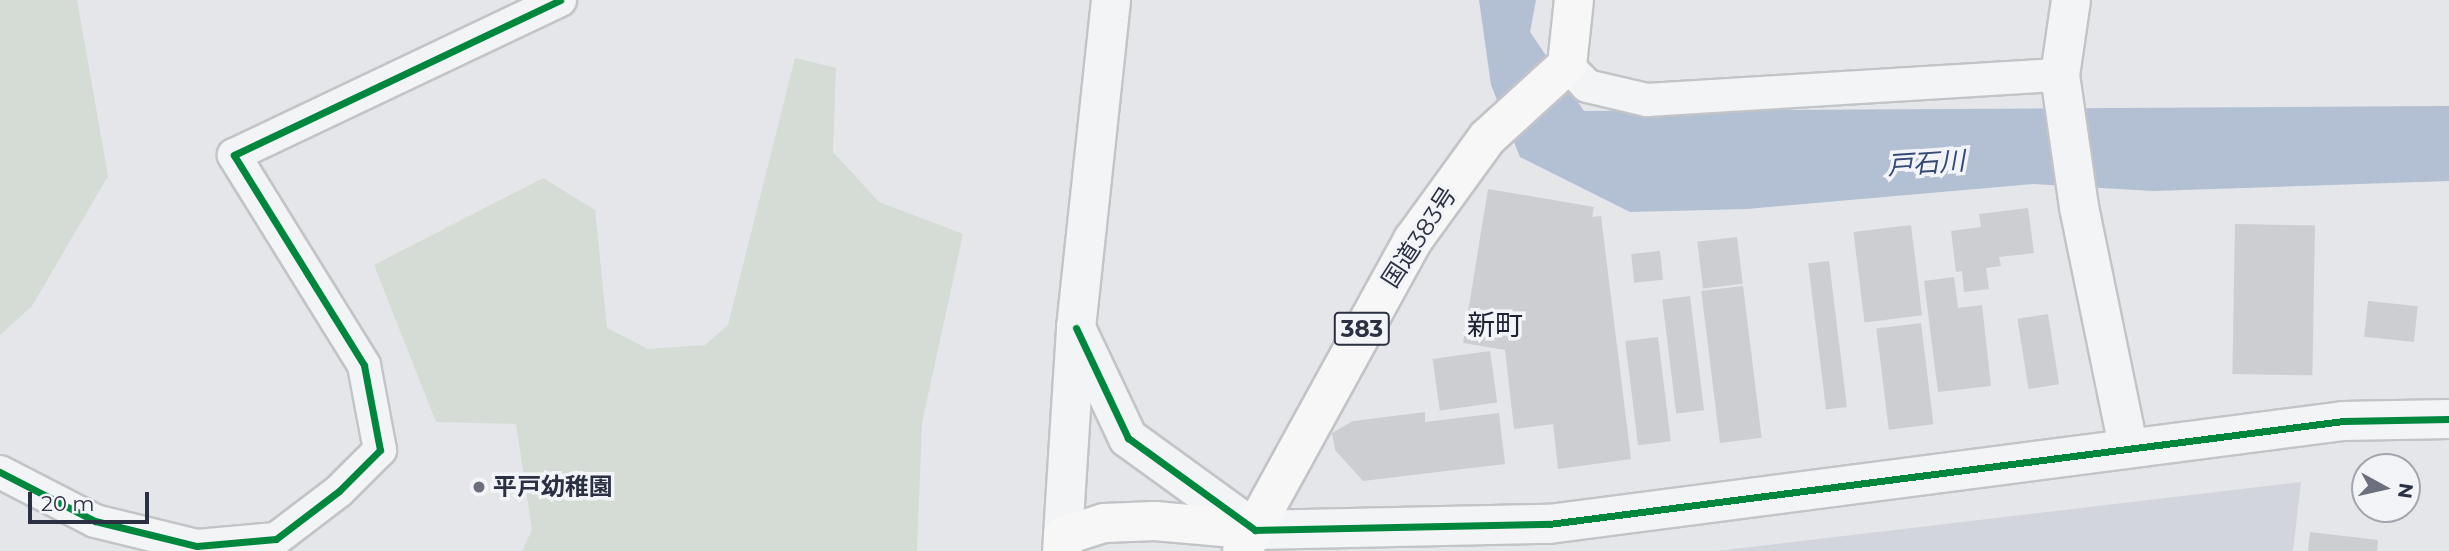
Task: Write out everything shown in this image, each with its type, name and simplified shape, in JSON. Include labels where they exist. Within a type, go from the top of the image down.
[{"type":"highway","points":[[1567,65],[1574,0]]},
{"type":"highway","name":"国道383号","points":[[1249,541],[1320,403],[1413,240],[1487,138],[1567,65]]},
{"type":"highway","points":[[1063,544],[1104,523],[1156,521],[1249,541]]},
{"type":"street","points":[[0,472],[95,521],[197,546],[276,540],[339,491],[380,450],[364,365],[234,155],[560,0]]},
{"type":"street","points":[[1063,544],[1076,328],[1111,0]]},
{"type":"street","points":[[2071,0],[2060,75],[2079,207],[2128,446]]},
{"type":"street","points":[[1567,65],[1587,86],[1647,100],[2060,75]]},
{"type":"street","points":[[1076,328],[1128,438],[1249,541],[1549,524],[2128,446],[2343,421],[2449,419]]},
{"type":"shaded area","points":[[0,0],[77,0],[108,176],[32,306],[0,335]]},
{"type":"shaded area","points":[[795,58],[836,68],[833,152],[879,202],[963,234],[922,423],[917,551],[522,551],[532,530],[516,424],[436,422],[374,265],[543,178],[595,210],[607,328],[648,349],[705,345],[728,325]]},
{"type":"shaded area","points":[[2301,482],[2293,551],[1716,551],[1937,525]]},
{"type":"water","name":"戸石川","points":[[1479,0],[1536,0],[1530,32],[1584,111],[2449,106],[2449,181],[2153,191],[2033,184],[1747,209],[1630,212],[1520,157],[1491,85]]},
{"type":"building","points":[[1488,189],[1594,207],[1592,217],[1601,216],[1631,459],[1558,469],[1553,424],[1514,429],[1505,350],[1463,343]]},
{"type":"building","points":[[2028,208],[2034,253],[1999,257],[2001,266],[1986,268],[1989,289],[1964,292],[1962,271],[1956,272],[1951,231],[1981,227],[1979,214]]},
{"type":"building","points":[[2235,224],[2315,225],[2312,375],[2232,374]]},
{"type":"building","points":[[1911,225],[1922,315],[1865,322],[1853,232]]},
{"type":"building","points":[[1737,237],[1743,284],[1703,289],[1697,242]]},
{"type":"building","points":[[1660,251],[1663,280],[1634,283],[1631,254]]},
{"type":"building","points":[[1829,261],[1847,407],[1826,409],[1808,264]]},
{"type":"building","points":[[1954,277],[1958,308],[1982,305],[1991,386],[1938,392],[1924,281]]},
{"type":"building","points":[[1743,286],[1762,438],[1720,443],[1701,291]]},
{"type":"building","points":[[1690,296],[1704,410],[1676,414],[1662,299]]},
{"type":"building","points":[[2368,301],[2418,306],[2414,342],[2364,337]]},
{"type":"building","points":[[2048,314],[2059,384],[2028,389],[2017,319]]},
{"type":"building","points":[[1921,323],[1933,424],[1889,430],[1876,328]]},
{"type":"building","points":[[1658,337],[1671,441],[1638,445],[1625,341]]},
{"type":"building","points":[[1490,351],[1497,402],[1440,411],[1433,359]]},
{"type":"building","points":[[1425,412],[1425,422],[1499,413],[1505,464],[1363,481],[1335,450],[1332,433],[1353,421]]},
{"type":"building","points":[[2310,532],[2378,540],[2377,551],[2308,551]]},
{"type":"cycle path","points":[[0,472],[95,521],[197,546],[276,539],[339,491],[380,450],[364,365],[234,155],[560,0]]},
{"type":"cycle path","points":[[1076,328],[1128,438],[1255,530],[1549,524],[2343,421],[2449,419]]},
{"type":"place","name":"平戸幼稚園","points":[[479,487]]},
{"type":"district","name":"新町","points":[[1495,325]]}]
